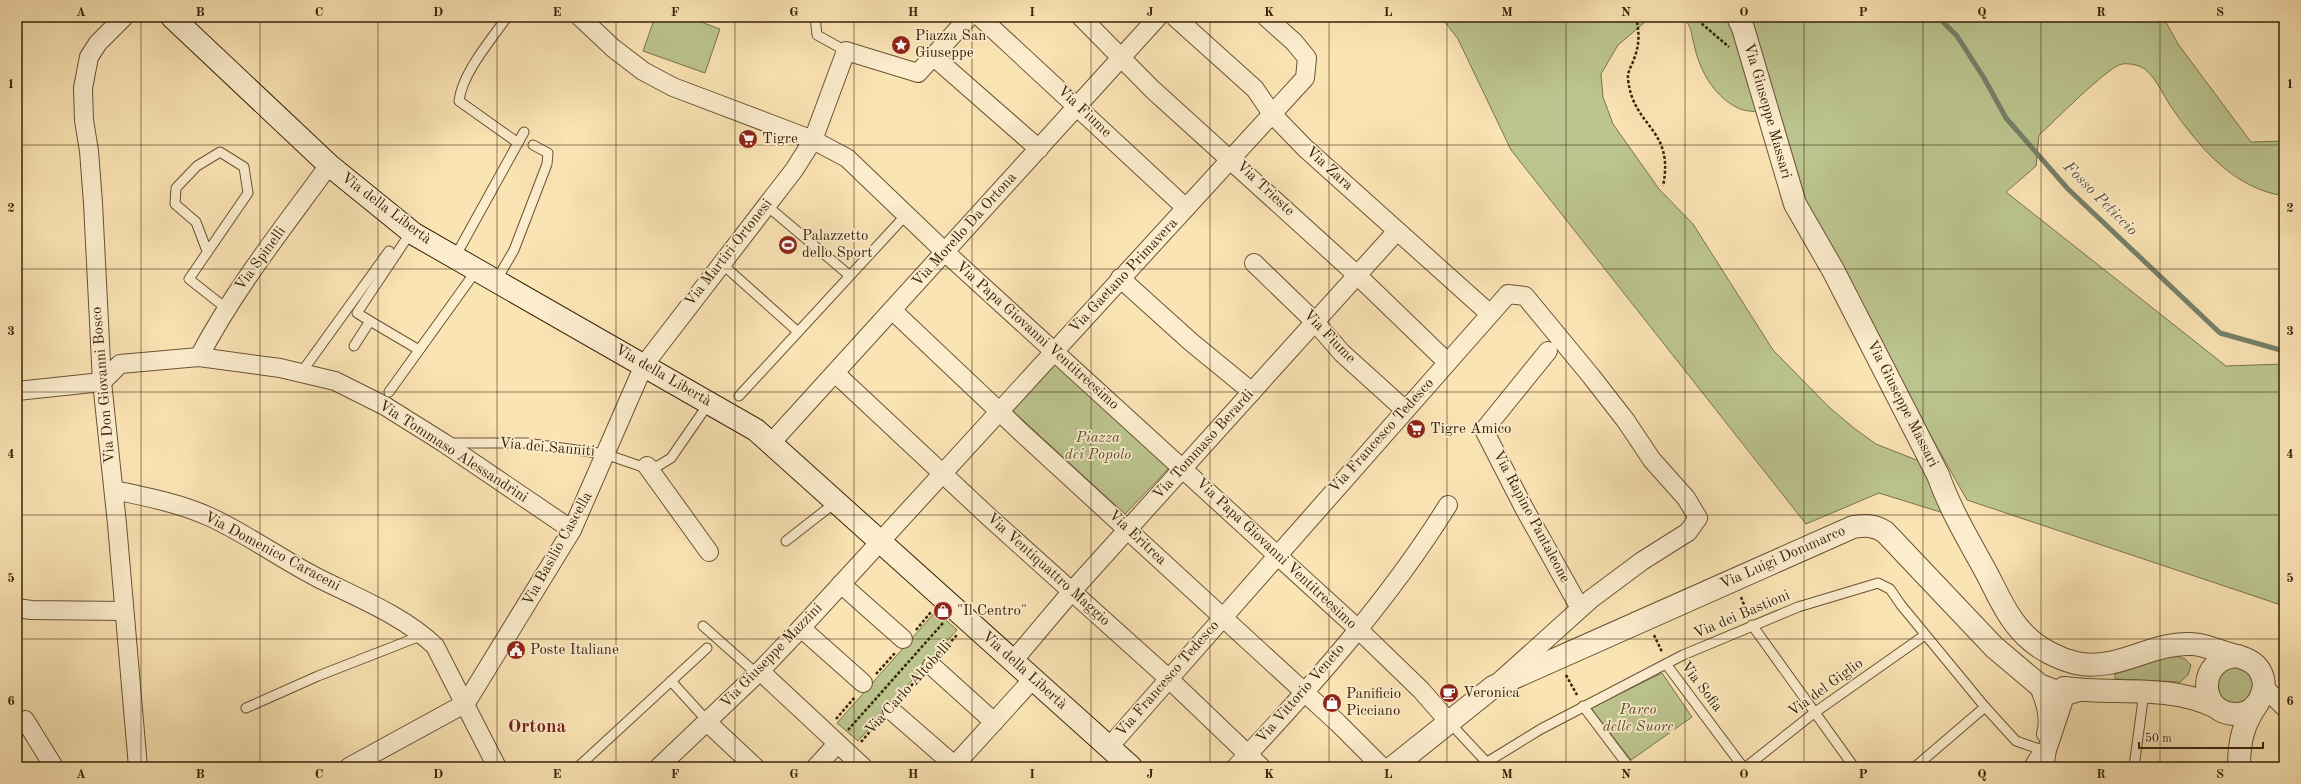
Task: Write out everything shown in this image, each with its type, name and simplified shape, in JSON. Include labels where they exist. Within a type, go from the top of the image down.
[{"type":"street","name":"Via Don Giovanni Bosco","points":[[124,17],[98,43],[89,57],[83,88],[84,120],[89,151],[93,203],[102,382],[114,490],[138,767]]},
{"type":"street","name":"Via della Libertà","points":[[172,17],[329,165],[411,232],[476,271],[644,365],[756,430],[1131,767]]},
{"type":"street","name":"Via Papa Giovanni Ventitreesimo","points":[[580,17],[613,48],[643,71],[673,87],[813,140],[847,158],[905,216],[1358,629],[1420,690],[1449,722]]},
{"type":"street","points":[[813,140],[846,51],[918,73],[969,17]]},
{"type":"street","name":"Via Fiume","points":[[980,17],[1078,106],[1186,208]]},
{"type":"street","name":"Via Trieste","points":[[1081,17],[1152,88],[1231,158],[1358,275],[1447,362]]},
{"type":"street","name":"Via Morello Da Ortona","points":[[771,443],[1158,17]]},
{"type":"street","name":"Via Zara","points":[[1175,17],[1255,89],[1272,114],[1305,148],[1490,314]]},
{"type":"street","name":"Via Gaetano Primavera","points":[[880,541],[1305,78],[1307,58],[1294,42],[1266,17]]},
{"type":"street","name":"Via Giuseppe Massari","points":[[1738,17],[1795,204],[1833,270],[1938,475],[1947,501],[2016,625],[2026,636],[2045,649],[2072,661],[2091,665],[2109,664],[2174,645],[2192,644],[2238,656]]},
{"type":"street","points":[[934,57],[1039,149]]},
{"type":"street","name":"Via Martiri Ortonesi","points":[[644,365],[794,170],[813,140]]},
{"type":"street","name":"Via Spinelli","points":[[199,357],[227,309],[329,165]]},
{"type":"street","name":"Via Tommaso Berardi","points":[[1013,661],[1072,591],[1184,469],[1397,231]]},
{"type":"street","name":"Via Fiume","points":[[1254,263],[1315,322],[1342,353],[1405,410]]},
{"type":"street","points":[[1120,278],[1191,342],[1252,392]]},
{"type":"street","name":"Via Francesco Tedesco","points":[[1109,747],[1277,554],[1508,294],[1525,296],[1591,376],[1626,421],[1652,460],[1686,498],[1698,518],[1688,532],[1642,561],[1580,608]]},
{"type":"street","name":"Via Eritrea","points":[[892,310],[1129,529],[1222,618],[1304,691],[1382,767]]},
{"type":"street","name":"Via Rapino Pantaleone","points":[[1548,352],[1484,430],[1524,508],[1580,608]]},
{"type":"street","name":"Via Tommaso Alessandrini","points":[[102,382],[120,364],[199,357],[280,368],[335,381],[379,403],[444,443],[572,530]]},
{"type":"street","name":"Via Basilio Cascella","points":[[466,703],[572,530],[644,365]]},
{"type":"street","name":"Via Ventiquattro Maggio","points":[[835,373],[989,517],[1168,678],[1242,761],[1261,767]]},
{"type":"street","points":[[17,391],[102,382]]},
{"type":"street","points":[[647,466],[709,552]]},
{"type":"street","name":"Via Domenico Caraceni","points":[[114,490],[166,500],[210,517],[317,577],[363,599],[423,635],[435,646],[498,767]]},
{"type":"street","name":"Via Vittorio Veneto","points":[[1242,761],[1358,629],[1418,553],[1448,504]]},
{"type":"street","name":"Via Luigi Dommarco","points":[[1493,687],[1853,527],[1868,525],[1877,527],[1886,532],[1994,647],[2034,681],[2074,692],[2154,692],[2195,699],[2217,708]]},
{"type":"street","name":"Via Giuseppe Mazzini","points":[[659,767],[704,718],[758,672],[801,628],[880,541]]},
{"type":"street","points":[[841,584],[905,640]]},
{"type":"street","points":[[17,608],[30,610],[124,611]]},
{"type":"street","points":[[1393,767],[1493,687],[1580,608]]},
{"type":"street","points":[[801,628],[865,685]]},
{"type":"street","points":[[2174,645],[2201,663],[2207,680],[2209,697],[2230,730],[2239,767]]},
{"type":"street","points":[[2207,680],[2219,661],[2231,656],[2238,656],[2254,663],[2260,670],[2262,694],[2244,724],[2240,739],[2239,767]]},
{"type":"street","name":"Via Carlo Altobelli","points":[[929,667],[994,722]]},
{"type":"street","points":[[758,672],[824,732],[844,744],[863,767]]},
{"type":"street","points":[[891,710],[953,766],[1033,679]]},
{"type":"street","name":"Via Luigi Dommarco","points":[[2154,692],[2207,680]]},
{"type":"street","points":[[2034,681],[2045,700],[2047,714],[2047,728],[2043,756]]},
{"type":"street","points":[[2043,756],[2064,698],[2074,692]]},
{"type":"street","points":[[2262,694],[2284,707]]},
{"type":"street","points":[[2217,708],[2237,714],[2253,708],[2262,694]]},
{"type":"street","points":[[349,767],[466,703]]},
{"type":"street","points":[[704,718],[755,767]]},
{"type":"street","points":[[17,724],[25,720],[54,767]]},
{"type":"street","points":[[816,767],[844,744]]},
{"type":"lane","points":[[507,17],[475,64],[460,92],[459,101],[518,143]]},
{"type":"lane","points":[[815,17],[817,35],[846,51]]},
{"type":"lane","points":[[455,258],[524,132]]},
{"type":"lane","points":[[496,282],[514,250],[547,164],[548,153],[532,145]]},
{"type":"lane","points":[[207,251],[196,222],[175,204],[176,188],[197,166],[220,152],[244,167],[248,193],[189,279],[227,309]]},
{"type":"lane","points":[[766,205],[849,275]]},
{"type":"lane","points":[[738,396],[905,216]]},
{"type":"lane","points":[[411,232],[357,313],[419,350]]},
{"type":"lane","points":[[301,373],[390,251]]},
{"type":"lane","points":[[721,263],[797,331]]},
{"type":"lane","points":[[389,392],[476,271]]},
{"type":"lane","points":[[354,346],[370,321]]},
{"type":"lane","name":"Via dei Sanniti","points":[[444,443],[526,443],[605,454],[640,466],[658,466],[672,458],[709,403]]},
{"type":"lane","points":[[786,541],[836,502]]},
{"type":"lane","name":"Via dei Bastioni","points":[[1485,765],[1583,706],[1666,664],[1798,606],[1878,583],[1890,589],[1925,635],[1985,707],[2016,741],[2043,756]]},
{"type":"lane","points":[[1752,625],[1854,767]]},
{"type":"lane","points":[[704,626],[758,672]]},
{"type":"lane","points":[[246,708],[318,676],[423,635]]},
{"type":"lane","name":"Via del Giglio","points":[[1744,767],[1814,713],[1925,635]]},
{"type":"lane","points":[[578,767],[707,648]]},
{"type":"lane","name":"Via Sofia","points":[[1666,664],[1744,767]]},
{"type":"lane","points":[[671,681],[704,718]]},
{"type":"lane","points":[[2134,767],[2154,692]]},
{"type":"lane","points":[[1583,706],[1629,767]]},
{"type":"lane","points":[[1915,767],[1985,707]]},
{"type":"lane","points":[[1449,722],[1485,765]]},
{"type":"lane","points":[[2028,767],[2043,756]]},
{"type":"path","points":[[1636,17],[1640,37],[1627,78],[1636,110],[1661,142],[1666,159],[1663,186]]},
{"type":"path","points":[[1694,17],[1726,46],[1751,57]]},
{"type":"path","points":[[1734,580],[1752,625]]},
{"type":"path","points":[[824,732],[944,598]]},
{"type":"path","name":"Via Sofia","points":[[1647,618],[1666,664]]},
{"type":"path","points":[[844,744],[945,620]]},
{"type":"path","name":"Via Carlo Altobelli","points":[[844,744],[891,710],[969,621]]},
{"type":"path","points":[[1562,670],[1583,706]]},
{"type":"green space","points":[[655,17],[688,17],[720,29],[705,73],[643,51]]},
{"type":"green space","points":[[1441,17],[1651,17],[1618,45],[1601,74],[1603,97],[1613,124],[1659,189],[1693,224],[1773,350],[1830,408],[1855,429],[1876,444],[1919,461],[1950,515],[1879,493],[1806,524],[1511,150],[1458,39]]},
{"type":"green space","points":[[1682,17],[1732,17],[1757,112],[1738,108],[1720,96],[1703,72],[1696,53],[1690,27]]},
{"type":"green space","points":[[1744,17],[2163,17],[2178,44],[2251,142],[2284,141],[2284,196],[2266,192],[2250,185],[2221,165],[2196,140],[2185,126],[2151,75],[2142,67],[2122,64],[2115,67],[2093,84],[2039,135],[2036,166],[2006,192],[2226,366],[2284,364],[2284,606],[1967,500],[1806,214]]},
{"type":"green space","name":"Piazza dei Popolo","points":[[1054,364],[1169,468],[1125,514],[1012,410]]},
{"type":"green space","points":[[936,611],[957,630],[858,741],[837,723]]},
{"type":"green space","points":[[2174,655],[2185,659],[2191,665],[2188,675],[2180,682],[2115,679],[2115,674]]},
{"type":"green space","points":[[2231,666],[2244,667],[2255,682],[2249,700],[2230,705],[2220,697],[2217,679]]},
{"type":"green space","name":"Parco delle Suore","points":[[1662,673],[1692,717],[1631,760],[1591,708]]},
{"type":"waterway","name":"Fosso Peticcio","points":[[1938,17],[1957,36],[1984,78],[2006,118],[2068,189],[2220,333],[2284,351]]},
{"type":"place","name":"Piazza San Giuseppe","points":[[901,45]]},
{"type":"place","name":"Tigre","points":[[748,139]]},
{"type":"place","name":"Palazzetto dello Sport","points":[[788,245]]},
{"type":"place","name":"Tigre Amico","points":[[1416,429]]},
{"type":"place","name":"\"Il Centro\"","points":[[943,611]]},
{"type":"place","name":"Poste Italiane","points":[[516,650]]},
{"type":"place","name":"Veronica","points":[[1449,693]]},
{"type":"place","name":"Panificio Picciano","points":[[1332,703]]},
{"type":"district","name":"Ortona","points":[[537,727]]}]
